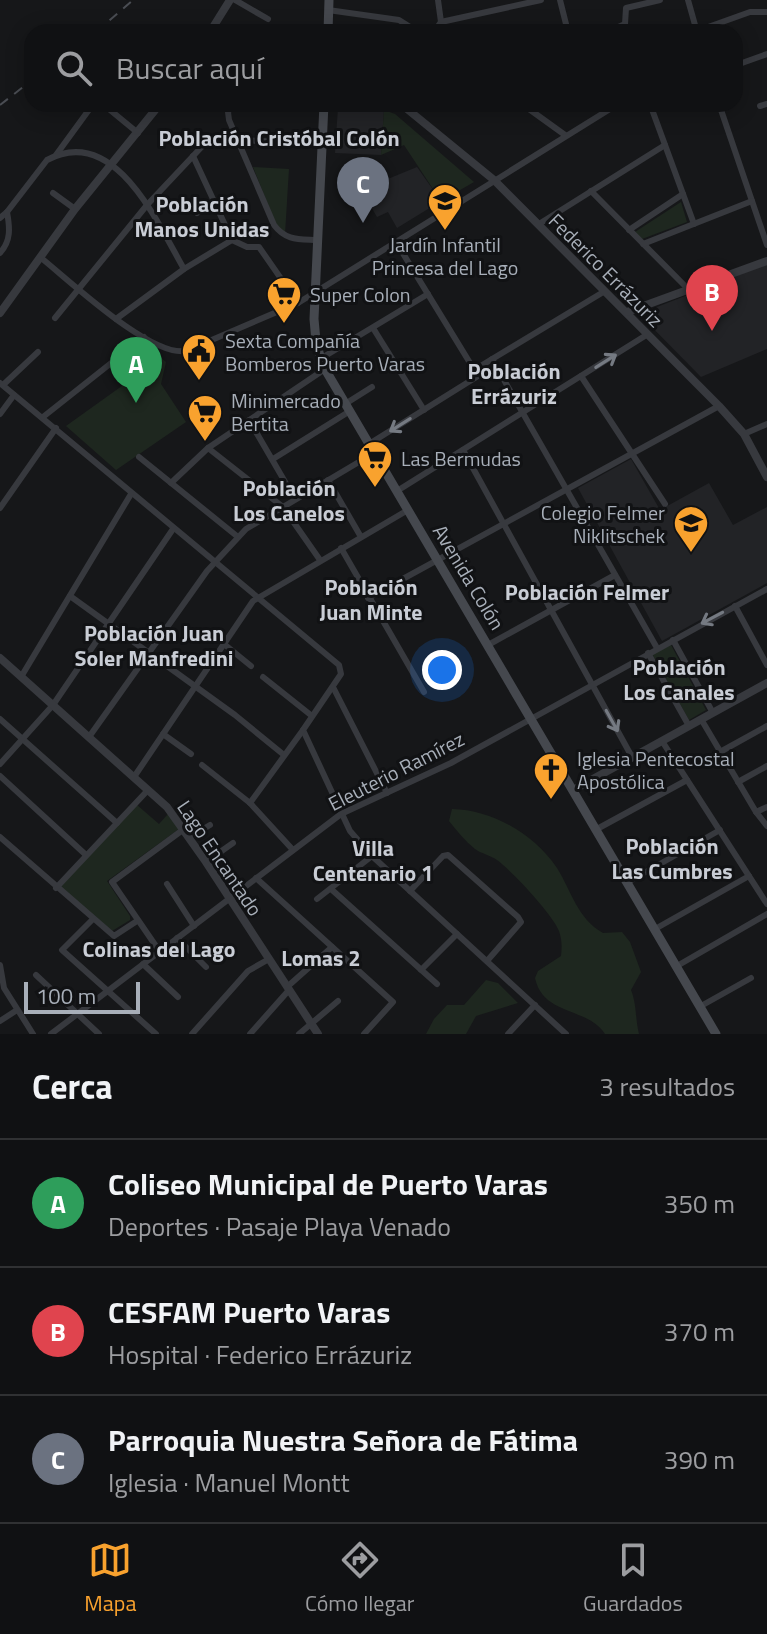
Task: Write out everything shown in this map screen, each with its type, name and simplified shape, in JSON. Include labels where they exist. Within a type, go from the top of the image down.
[{"type":"main road","name":"Avenida Colón","points":[[324,112],[315,330],[323,364],[716,1034]]},
{"type":"street","points":[[216,24],[233,0],[268,19]]},
{"type":"street","points":[[438,0],[441,22],[504,4],[541,0]]},
{"type":"street","points":[[560,0],[566,24]]},
{"type":"street","points":[[625,4],[660,0]]},
{"type":"street","points":[[688,0],[695,24]]},
{"type":"street","points":[[329,5],[405,24]]},
{"type":"street","points":[[718,24],[750,12],[767,12]]},
{"type":"street","points":[[743,63],[767,54]]},
{"type":"street","points":[[0,218],[41,166],[56,155],[87,112]]},
{"type":"street","points":[[112,112],[138,133]]},
{"type":"street","points":[[0,313],[75,209],[154,112]]},
{"type":"street","points":[[230,112],[228,116],[274,225],[291,239],[317,240]]},
{"type":"street","name":"Federico Errázuriz","points":[[411,112],[494,180],[719,406],[744,434],[767,477]]},
{"type":"street","points":[[533,112],[565,135]]},
{"type":"street","points":[[40,257],[116,319],[164,349],[175,353],[186,351],[316,293],[604,112]]},
{"type":"street","points":[[653,112],[694,224]]},
{"type":"street","points":[[722,112],[767,245]]},
{"type":"street","points":[[55,318],[147,205],[210,138]]},
{"type":"street","points":[[238,140],[284,142]]},
{"type":"street","points":[[539,224],[665,145]]},
{"type":"street","points":[[56,155],[96,156],[113,166],[136,188],[184,269]]},
{"type":"street","points":[[193,156],[232,240],[247,247],[259,247],[298,303]]},
{"type":"street","points":[[591,191],[688,289]]},
{"type":"street","points":[[53,193],[75,209]]},
{"type":"street","points":[[629,230],[683,194]]},
{"type":"street","points":[[197,213],[213,201]]},
{"type":"street","points":[[643,244],[752,201]]},
{"type":"street","points":[[0,253],[6,246],[10,230],[7,212]]},
{"type":"street","points":[[116,319],[184,269],[232,240]]},
{"type":"street","points":[[396,242],[476,373]]},
{"type":"street","points":[[627,312],[767,261]]},
{"type":"street","points":[[89,737],[207,571],[255,522],[328,480],[492,359],[605,291]]},
{"type":"street","points":[[171,483],[208,448],[373,328],[428,294]]},
{"type":"street","points":[[373,328],[424,410]]},
{"type":"street","points":[[397,491],[648,334]]},
{"type":"street","points":[[43,417],[144,337]]},
{"type":"street","points":[[38,352],[1,384],[339,665],[341,674],[333,687],[250,803]]},
{"type":"street","points":[[492,359],[657,648]]},
{"type":"street","points":[[581,376],[665,504]]},
{"type":"street","points":[[273,459],[348,408],[372,387]]},
{"type":"street","points":[[0,414],[14,395]]},
{"type":"street","points":[[368,598],[719,406]]},
{"type":"street","points":[[249,420],[295,499]]},
{"type":"street","points":[[744,434],[767,424]]},
{"type":"street","points":[[0,508],[56,428]]},
{"type":"street","points":[[208,448],[283,507],[320,560]]},
{"type":"street","points":[[463,450],[632,757]]},
{"type":"street","points":[[139,457],[238,537]]},
{"type":"street","points":[[328,480],[361,537]]},
{"type":"street","points":[[21,677],[131,494]]},
{"type":"street","points":[[134,777],[256,598],[408,510]]},
{"type":"street","points":[[0,764],[53,705],[173,529]]},
{"type":"street","points":[[341,548],[424,692]]},
{"type":"street","points":[[488,645],[615,575]]},
{"type":"street","name":"Eleuterio Ramírez","points":[[51,1034],[341,814],[451,763],[767,589]]},
{"type":"street","points":[[70,596],[235,715],[284,755]]},
{"type":"street","points":[[735,606],[767,665]]},
{"type":"street","points":[[673,640],[713,713]]},
{"type":"street","points":[[224,644],[251,666]]},
{"type":"street","points":[[648,653],[689,726]]},
{"type":"street","name":"Lago Encantado","points":[[0,658],[167,807],[318,1034]]},
{"type":"street","points":[[263,677],[312,716]]},
{"type":"street","points":[[573,790],[767,683]]},
{"type":"street","points":[[333,687],[387,793]]},
{"type":"street","points":[[0,719],[117,823]]},
{"type":"street","points":[[701,719],[767,826]]},
{"type":"street","points":[[720,752],[767,726]]},
{"type":"street","points":[[303,730],[350,831],[372,856],[566,1034]]},
{"type":"street","points":[[163,734],[191,754]]},
{"type":"street","points":[[662,741],[767,904]]},
{"type":"street","points":[[202,765],[250,803],[293,850]]},
{"type":"street","points":[[738,782],[767,766]]},
{"type":"street","points":[[0,776],[86,855]]},
{"type":"street","points":[[597,829],[687,780]]},
{"type":"street","points":[[56,888],[148,790]]},
{"type":"street","points":[[756,812],[767,807]]},
{"type":"street","points":[[160,952],[112,882],[187,833],[210,825]]},
{"type":"street","points":[[628,882],[720,830]]},
{"type":"street","points":[[0,837],[114,936],[137,921]]},
{"type":"street","points":[[206,862],[233,843]]},
{"type":"street","points":[[410,891],[446,854],[507,907],[521,922],[487,961]]},
{"type":"street","points":[[317,899],[372,856]]},
{"type":"street","points":[[655,929],[749,876]]},
{"type":"street","points":[[256,878],[393,1002],[364,1034]]},
{"type":"street","points":[[167,884],[194,926]]},
{"type":"street","points":[[331,889],[437,984]]},
{"type":"street","points":[[677,966],[767,914]]},
{"type":"street","points":[[93,919],[62,950],[156,1034]]},
{"type":"street","points":[[421,970],[457,934]]},
{"type":"street","points":[[177,938],[206,967]]},
{"type":"street","points":[[250,1034],[288,988],[332,947]]},
{"type":"street","points":[[192,1034],[248,971],[269,959]]},
{"type":"street","points":[[143,964],[178,997]]},
{"type":"street","points":[[0,965],[2,989],[33,1034]]},
{"type":"street","points":[[36,975],[99,1034]]},
{"type":"street","points":[[701,1006],[751,978]]},
{"type":"street","points":[[299,1034],[338,1001]]},
{"type":"street","points":[[508,1034],[535,1005]]},
{"type":"street","points":[[0,1021],[17,1010]]},
{"type":"shaded area","points":[[338,112],[384,112],[381,155],[335,153]]},
{"type":"shaded area","points":[[384,112],[390,112],[474,182],[441,201],[404,145],[381,155]]},
{"type":"shaded area","points":[[253,167],[289,169],[285,234],[276,225]]},
{"type":"shaded area","points":[[417,167],[441,201],[397,228],[388,212],[377,217],[370,205],[373,185]]},
{"type":"shaded area","points":[[681,202],[687,222],[642,239],[635,232]]},
{"type":"shaded area","points":[[767,264],[767,349],[701,377],[639,314]]},
{"type":"shaded area","points":[[161,358],[166,362],[161,384],[186,422],[116,470],[66,426]]},
{"type":"shaded area","name":"Colegio Felmer Niklitschek","points":[[631,459],[660,510],[709,483],[733,525],[767,507],[767,583],[662,641],[578,488]]},
{"type":"shaded area","points":[[671,645],[706,710],[689,720],[652,654]]},
{"type":"shaded area","points":[[137,805],[159,824],[168,814],[179,829],[107,881],[130,916],[130,920],[112,931],[60,887]]},
{"type":"shaded area","points":[[452,809],[497,819],[524,835],[548,856],[576,904],[594,927],[603,933],[622,932],[630,942],[641,972],[631,990],[639,1034],[605,1034],[588,1019],[547,999],[535,978],[538,971],[561,956],[559,931],[541,904],[512,873],[461,836],[449,821]]},
{"type":"shaded area","points":[[486,980],[498,983],[518,1003],[476,1016],[466,1034],[426,1034],[447,1005],[464,1005]]},
{"type":"railway","points":[[105,24],[133,0]]},
{"type":"railway","points":[[0,105],[24,86]]},
{"type":"place","name":"Parroquia Nuestra Señora de Fátima","points":[[363,223]]},
{"type":"place","name":"Jardín Infantil Princesa del Lago","points":[[445,232]]},
{"type":"place","name":"Super Colon","points":[[284,325]]},
{"type":"place","name":"CESFAM Puerto Varas","points":[[712,331]]},
{"type":"place","name":"Sexta Compañía Bomberos Puerto Varas","points":[[199,382]]},
{"type":"place","name":"Coliseo Municipal de Puerto Varas","points":[[136,403]]},
{"type":"place","name":"Minimercado Bertita","points":[[205,443]]},
{"type":"place","name":"Las Bermudas","points":[[375,489]]},
{"type":"place","name":"Colegio Felmer Niklitschek","points":[[691,554]]},
{"type":"place","name":"Iglesia Pentecostal Apostólica","points":[[551,801]]},
{"type":"district","name":"Población Cristóbal Colón","points":[[279,138]]},
{"type":"district","name":"Población Manos Unidas","points":[[202,216]]},
{"type":"district","name":"Población Errázuriz","points":[[514,384]]},
{"type":"district","name":"Población Los Canelos","points":[[289,500]]},
{"type":"district","name":"Población Felmer","points":[[587,592]]},
{"type":"district","name":"Población Juan Minte","points":[[371,600]]},
{"type":"district","name":"Población Juan Soler Manfredini","points":[[154,646]]},
{"type":"district","name":"Población Los Canales","points":[[679,680]]},
{"type":"district","name":"Población Las Cumbres","points":[[672,858]]},
{"type":"district","name":"Villa Centenario 1","points":[[373,860]]},
{"type":"district","name":"Colinas del Lago","points":[[159,949]]},
{"type":"district","name":"Lomas 2","points":[[321,958]]}]
